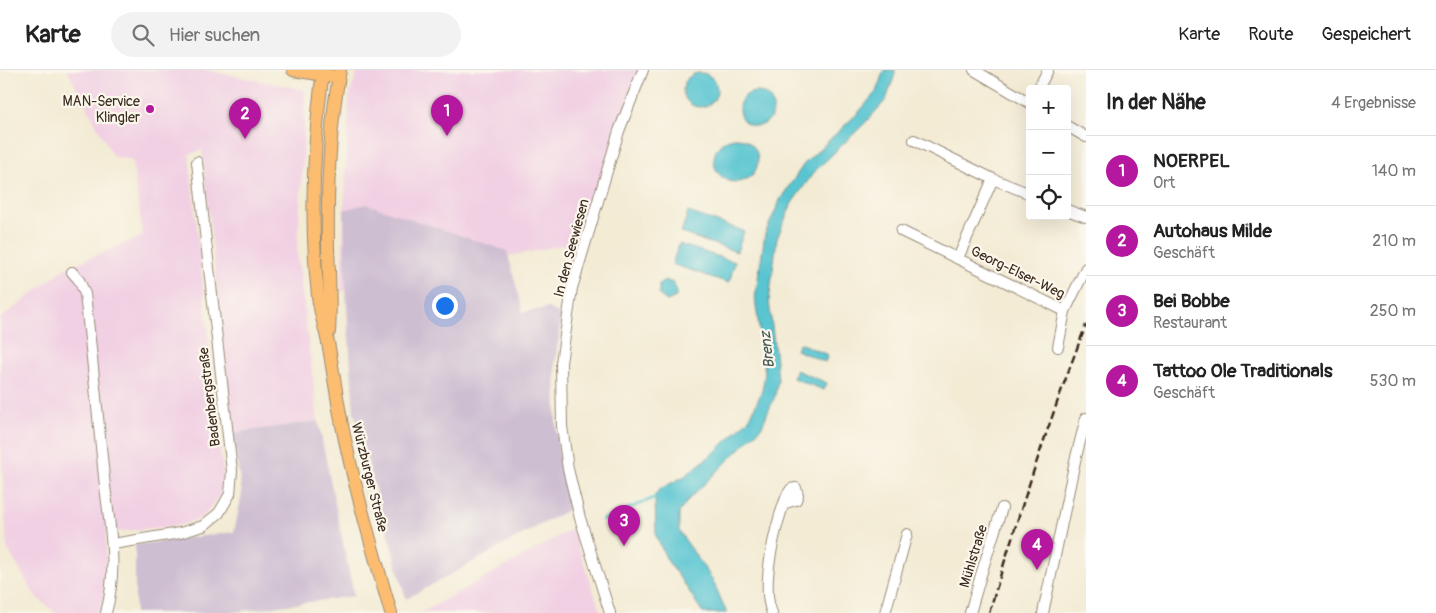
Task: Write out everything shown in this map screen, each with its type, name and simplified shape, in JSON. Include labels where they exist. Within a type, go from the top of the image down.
[{"type":"main road","points":[[293,70],[339,74]]},
{"type":"main road","name":"Würzburger Straße","points":[[323,72],[316,131],[313,208],[318,297],[358,498],[391,613]]},
{"type":"main road","name":"Würzburger Straße","points":[[329,346],[328,196],[331,143],[339,74]]},
{"type":"street","name":"In den Seewiesen","points":[[610,613],[580,518],[568,469],[562,426],[561,363],[572,288],[619,131],[643,70]]},
{"type":"street","points":[[974,70],[1026,101]]},
{"type":"street","points":[[1040,85],[1048,70]]},
{"type":"street","points":[[1071,128],[1086,137]]},
{"type":"street","points":[[914,140],[993,180],[1026,192]]},
{"type":"street","name":"Badenbergstraße","points":[[113,544],[180,533],[203,526],[218,513],[230,494],[232,471],[197,162]]},
{"type":"street","name":"Georg-Elser-Weg","points":[[958,258],[993,180]]},
{"type":"street","points":[[1071,212],[1086,218]]},
{"type":"street","name":"Georg-Elser-Weg","points":[[901,231],[1065,311]]},
{"type":"street","points":[[1058,347],[1065,311],[1086,268]]},
{"type":"street","points":[[72,272],[79,280],[85,294],[113,544],[111,595],[106,613]]},
{"type":"street","points":[[1044,613],[1075,461],[1086,418]]},
{"type":"street","points":[[772,613],[768,603],[771,553],[786,494]]},
{"type":"street","name":"Mühlstraße","points":[[970,613],[982,568],[1002,508]]},
{"type":"street","points":[[885,613],[907,534]]},
{"type":"shaded area","points":[[67,70],[206,70],[305,90],[297,251],[318,421],[233,433],[202,150],[189,154],[223,474],[222,492],[202,518],[181,525],[106,533],[105,593],[99,613],[56,613],[36,597],[7,548],[0,429],[0,319],[64,269],[143,236],[132,160],[113,156]]},
{"type":"shaded area","points":[[358,70],[639,70],[577,242],[341,292],[349,97]]},
{"type":"shaded area","points":[[366,204],[507,251],[523,312],[548,308],[562,315],[555,363],[556,428],[560,464],[571,508],[406,599],[354,412],[346,294],[344,210]]},
{"type":"shaded area","points":[[318,421],[354,596],[228,613],[135,613],[135,545],[234,532],[242,494],[233,433]]},
{"type":"shaded area","points":[[572,529],[601,613],[421,613]]},
{"type":"water","name":"Brenz","points":[[884,70],[895,70],[886,100],[814,172],[792,203],[777,238],[769,301],[778,379],[775,396],[761,428],[689,499],[679,512],[679,531],[712,579],[727,613],[703,613],[667,560],[656,536],[655,495],[660,489],[685,476],[715,452],[750,418],[762,391],[765,373],[755,298],[765,234],[781,198],[804,164],[858,113],[876,92]]},
{"type":"water","points":[[700,73],[707,74],[712,78],[716,83],[716,97],[712,102],[707,106],[700,107],[693,106],[688,102],[684,97],[683,90],[684,83],[688,78],[693,74]]},
{"type":"water","points":[[756,92],[763,93],[768,97],[772,102],[772,116],[768,121],[763,125],[756,126],[749,125],[744,121],[740,116],[739,109],[740,102],[744,97],[749,93]]},
{"type":"water","points":[[740,138],[752,144],[757,151],[757,169],[752,176],[745,181],[732,182],[724,179],[717,172],[714,156],[717,148],[724,141]]},
{"type":"water","points":[[688,212],[744,231],[737,252],[681,233]]},
{"type":"water","points":[[679,244],[735,262],[729,283],[672,264]]},
{"type":"water","points":[[664,280],[673,283],[676,289],[676,297],[667,301],[659,295],[659,285]]},
{"type":"water","points":[[799,343],[828,355],[825,362],[796,350]]},
{"type":"water","points":[[796,370],[827,383],[824,390],[793,378]]},
{"type":"waterway","points":[[602,520],[656,497]]},
{"type":"railway","points":[[989,613],[1034,468],[1086,325]]},
{"type":"place","name":"MAN-Service Klingler","points":[[150,109]]},
{"type":"place","name":"NOERPEL","points":[[447,136]]},
{"type":"place","name":"Autohaus Milde","points":[[245,139]]},
{"type":"place","name":"Bei Bobbe","points":[[624,546]]},
{"type":"place","name":"Tattoo Ole Traditionals","points":[[1037,570]]}]
